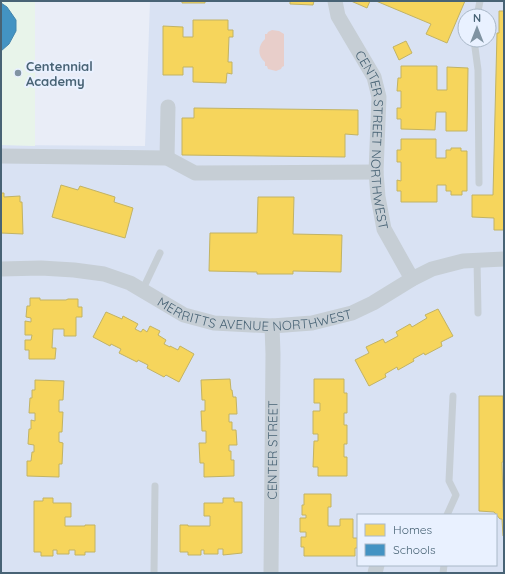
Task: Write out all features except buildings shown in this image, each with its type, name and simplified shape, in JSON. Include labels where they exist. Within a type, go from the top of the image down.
[{"type":"street","name":"CENTER STREET NORTHWEST","points":[[335,1],[338,16],[374,77],[379,97],[376,172],[378,197],[384,229],[412,279]]},
{"type":"street","points":[[167,158],[168,107]]},
{"type":"street","points":[[1,156],[167,158],[195,173],[376,172]]},
{"type":"street","name":"MERRITTS AVENUE NORTHWEST","points":[[1,269],[41,268],[104,274],[130,283],[184,315],[214,323],[272,326],[312,323],[352,313],[373,303],[412,279],[432,269],[463,261],[504,259]]},
{"type":"street","name":"CENTER STREET","points":[[271,573],[274,354],[272,326]]},
{"type":"lane","points":[[475,48],[478,70],[479,183]]},
{"type":"lane","points":[[142,291],[160,253]]},
{"type":"lane","points":[[477,260],[478,313]]},
{"type":"lane","points":[[447,514],[456,495],[449,481],[453,396]]},
{"type":"lane","points":[[154,573],[155,486]]},
{"type":"shaded area","name":"Centennial Academy","points":[[1,1],[35,1],[35,146],[1,145]]},
{"type":"shaded area","points":[[150,1],[504,1],[504,573],[1,573],[1,145],[145,146]]},
{"type":"shaded area","points":[[272,30],[279,31],[284,34],[284,66],[276,71],[268,69],[267,66],[265,66],[265,62],[262,60],[259,50],[265,39],[265,34]]},
{"type":"place","name":"Centennial Academy","points":[[18,73]]}]
